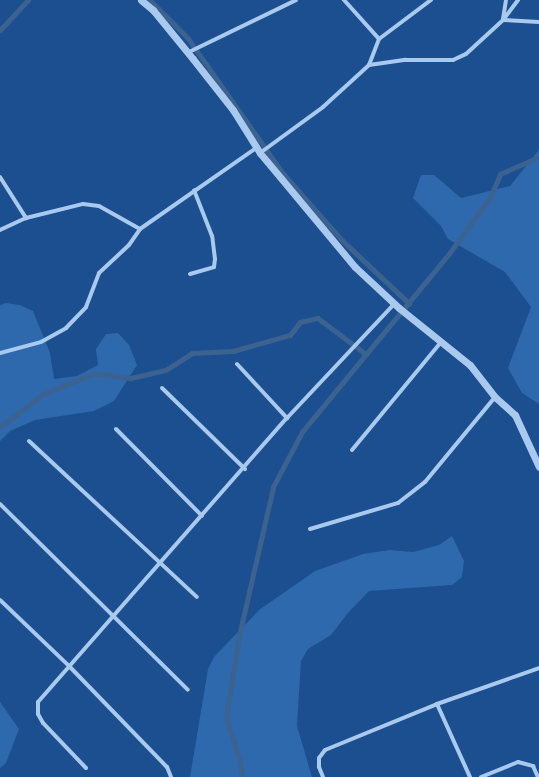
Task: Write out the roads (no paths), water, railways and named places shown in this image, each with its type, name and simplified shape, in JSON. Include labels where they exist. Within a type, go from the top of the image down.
[{"type":"street","points":[[141,0],[153,10],[190,51],[233,110],[260,151],[355,267],[406,314],[442,341],[470,365],[495,397],[515,415],[539,467]]},
{"type":"street","points":[[190,51],[296,0]]},
{"type":"street","points":[[344,0],[379,39]]},
{"type":"street","points":[[0,353],[41,342],[66,328],[86,307],[99,273],[129,245],[140,229],[194,190],[260,151],[270,147],[323,107],[369,65],[379,39],[431,0]]},
{"type":"street","points":[[503,20],[506,0]]},
{"type":"street","points":[[369,65],[406,60],[458,59],[503,20],[518,0]]},
{"type":"street","points":[[503,20],[539,22]]},
{"type":"street","points":[[0,177],[26,218]]},
{"type":"street","points":[[190,274],[214,267],[215,259],[212,236],[194,190]]},
{"type":"street","points":[[0,230],[26,218],[66,207],[98,206],[140,229]]},
{"type":"street","points":[[86,768],[38,714],[38,702],[245,469],[287,418],[359,342],[397,306]]},
{"type":"street","points":[[352,450],[442,341]]},
{"type":"street","points":[[237,364],[287,418]]},
{"type":"street","points":[[162,388],[245,469]]},
{"type":"street","points":[[310,529],[398,503],[425,482],[495,397]]},
{"type":"street","points":[[116,429],[202,516]]},
{"type":"street","points":[[29,441],[197,597]]},
{"type":"street","points":[[0,504],[112,617],[188,690]]},
{"type":"street","points":[[0,600],[69,666],[167,767],[171,777]]},
{"type":"street","points":[[323,777],[319,767],[320,758],[325,750],[437,704],[539,668]]},
{"type":"street","points":[[437,704],[470,777]]},
{"type":"street","points":[[481,777],[518,762],[533,766],[538,777]]},
{"type":"waterway","points":[[0,30],[28,0]]},
{"type":"waterway","points":[[150,0],[188,38],[283,173],[343,241],[409,303]]},
{"type":"waterway","points":[[242,777],[240,761],[226,718],[239,636],[273,487],[302,432],[448,255],[490,198],[500,174],[539,157]]},
{"type":"waterway","points":[[0,427],[42,395],[94,373],[131,378],[166,370],[192,353],[233,351],[290,335],[300,322],[318,318],[366,354]]}]
